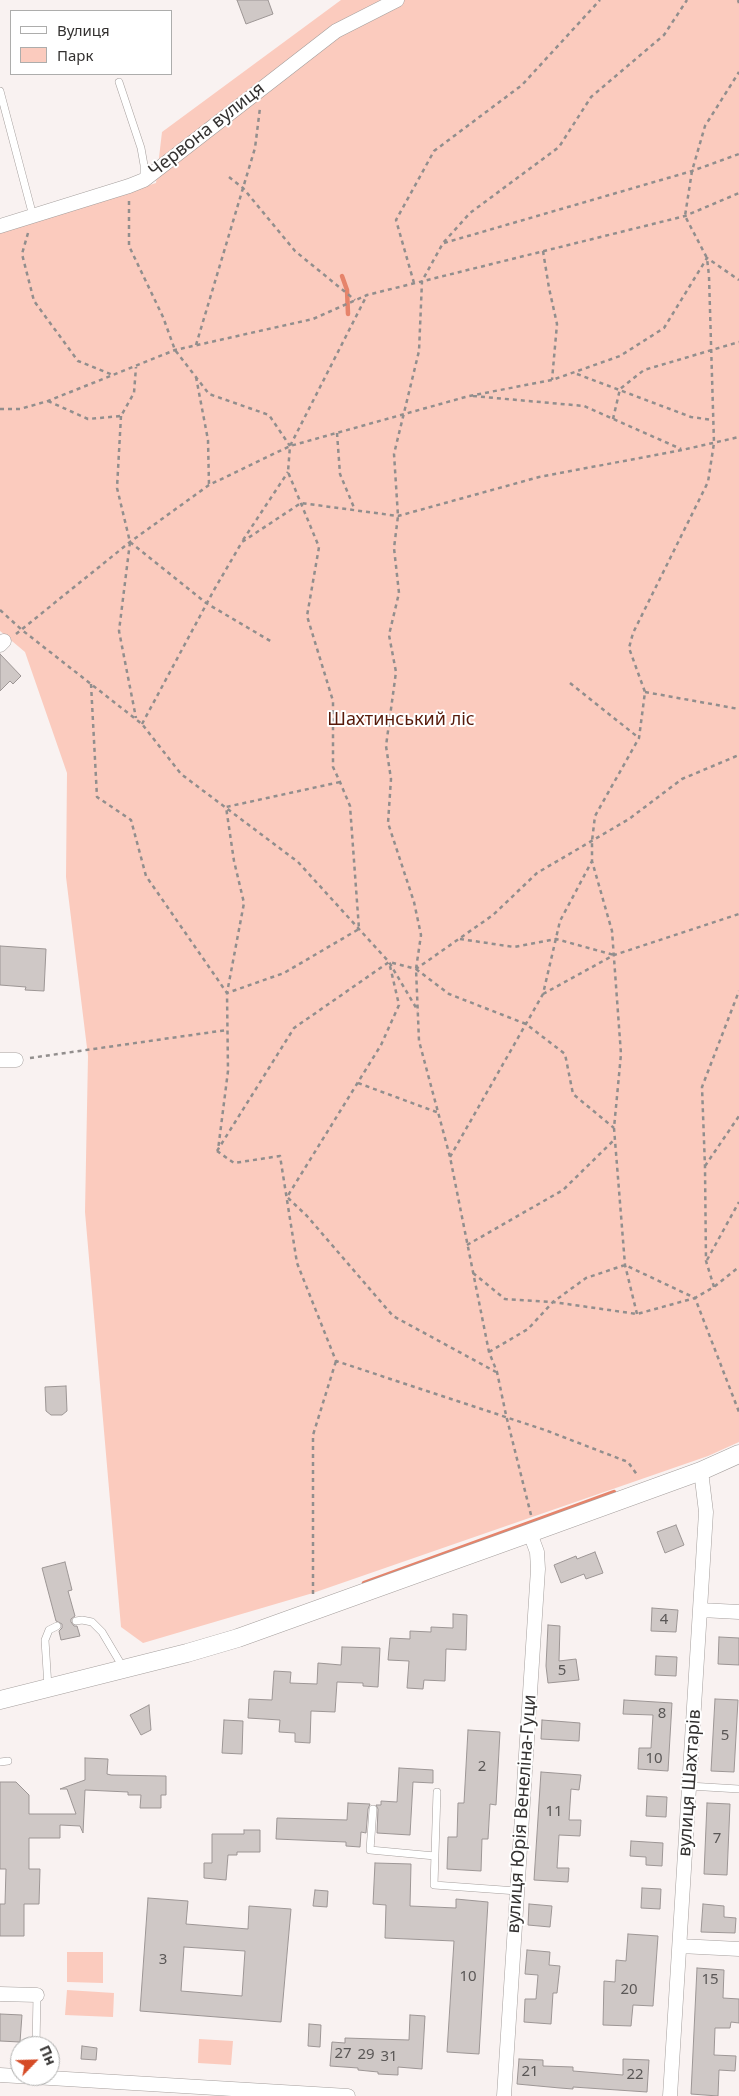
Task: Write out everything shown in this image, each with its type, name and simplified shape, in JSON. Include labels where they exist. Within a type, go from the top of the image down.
[{"type":"street","name":"Червона вулиця","points":[[0,226],[144,180],[336,31],[396,0]]},
{"type":"street","points":[[0,1060],[16,1060]]},
{"type":"street","points":[[0,1700],[206,1648],[530,1533],[701,1470],[739,1454]]},
{"type":"street","name":"вулиця Шахтарів","points":[[670,2096],[706,1512],[701,1470]]},
{"type":"street","name":"вулиця Юрія Венеліна-Гуци","points":[[504,2096],[538,1568],[537,1552],[530,1533]]},
{"type":"street","points":[[700,1610],[739,1612]]},
{"type":"street","points":[[680,1946],[739,1949]]},
{"type":"street","points":[[0,1994],[37,1996]]},
{"type":"street","points":[[60,2079],[348,2096]]},
{"type":"lane","points":[[119,82],[140,148],[144,165],[144,180]]},
{"type":"lane","points":[[0,91],[33,216]]},
{"type":"lane","points":[[76,1621],[92,1622],[102,1632],[124,1670]]},
{"type":"lane","points":[[48,1688],[45,1640],[49,1630],[57,1626]]},
{"type":"lane","points":[[689,1786],[739,1789]]},
{"type":"lane","points":[[437,1792],[434,1885],[517,1891]]},
{"type":"lane","points":[[373,1809],[370,1850],[435,1856]]},
{"type":"lane","points":[[36,2036],[37,1996]]},
{"type":"path","points":[[414,283],[396,220],[434,151],[522,85],[600,0]]},
{"type":"path","points":[[532,1516],[506,1416],[497,1372],[489,1352],[450,1157],[419,1041],[416,969],[421,935],[414,902],[388,823],[391,779],[386,746],[396,672],[389,635],[399,593],[394,548],[398,516],[394,454],[418,351],[422,281],[443,243],[470,213],[558,147],[591,97],[664,35],[687,0]]},
{"type":"path","points":[[637,1314],[625,1265],[614,1128],[621,1054],[612,931],[592,861],[592,841],[595,816],[639,738],[645,692],[629,648],[634,633],[708,482],[714,442],[707,258],[685,216],[692,171],[705,126],[739,72]]},
{"type":"path","points":[[196,345],[255,148],[262,87]]},
{"type":"path","points":[[443,243],[692,171],[739,154]]},
{"type":"path","points":[[229,177],[243,188],[295,251],[355,300]]},
{"type":"path","points":[[129,186],[129,246],[163,317],[175,350],[209,394],[269,415],[290,446]]},
{"type":"path","points":[[0,409],[20,409],[48,401],[175,350],[313,319],[367,295],[685,216],[739,194]]},
{"type":"path","points":[[33,216],[22,254],[34,301],[78,362],[114,375]]},
{"type":"path","points":[[543,251],[557,324],[552,380]]},
{"type":"path","points":[[707,258],[739,280]]},
{"type":"path","points":[[2,643],[22,630],[130,542],[209,485],[290,446],[469,396],[552,380],[620,356],[664,328],[707,258]]},
{"type":"path","points":[[359,929],[350,806],[333,767],[333,702],[307,616],[319,547],[288,472],[290,446],[367,295]]},
{"type":"path","points":[[613,419],[620,389],[644,370],[739,342]]},
{"type":"path","points":[[136,367],[134,393],[121,416],[117,488],[130,542],[119,631],[136,719]]},
{"type":"path","points":[[575,373],[691,417],[713,420]]},
{"type":"path","points":[[196,376],[208,440],[209,485]]},
{"type":"path","points":[[469,396],[584,406],[682,450]]},
{"type":"path","points":[[48,401],[88,419],[121,416]]},
{"type":"path","points":[[337,433],[340,474],[356,510]]},
{"type":"path","points":[[242,542],[301,503],[398,516],[539,477],[682,450],[739,437]]},
{"type":"path","points":[[142,724],[206,603],[242,542],[288,472]]},
{"type":"path","points":[[130,542],[206,603],[272,642]]},
{"type":"path","points":[[0,610],[22,630],[142,724],[181,774],[298,862],[389,962],[419,1013]]},
{"type":"path","points":[[570,683],[639,738]]},
{"type":"path","points":[[91,684],[97,797],[131,820],[146,876],[227,993]]},
{"type":"path","points":[[645,692],[739,709]]},
{"type":"path","points":[[416,969],[494,915],[537,873],[629,819],[682,779],[739,755]]},
{"type":"path","points":[[226,807],[340,782]]},
{"type":"path","points":[[217,1151],[228,1071],[227,993],[244,903],[234,861],[226,807]]},
{"type":"path","points":[[450,1157],[543,994],[560,922],[592,861]]},
{"type":"path","points":[[543,994],[614,955],[739,914]]},
{"type":"path","points":[[227,993],[284,973],[359,929]]},
{"type":"path","points":[[459,939],[514,947],[556,939],[614,955]]},
{"type":"path","points":[[287,1197],[381,1045],[399,1006],[389,962]]},
{"type":"path","points":[[217,1151],[294,1028],[389,962],[416,969],[449,994],[526,1024],[565,1054],[573,1094],[614,1128]]},
{"type":"path","points":[[714,1287],[706,1261],[702,1086],[739,991]]},
{"type":"path","points":[[16,1060],[227,1030]]},
{"type":"path","points":[[358,1083],[438,1114]]},
{"type":"path","points":[[705,1167],[739,1116]]},
{"type":"path","points":[[467,1246],[563,1190],[615,1139]]},
{"type":"path","points":[[217,1151],[234,1163],[280,1156],[297,1263],[336,1361],[314,1435],[313,1611]]},
{"type":"path","points":[[287,1197],[307,1216],[393,1316],[497,1372]]},
{"type":"path","points":[[706,1261],[739,1202]]},
{"type":"path","points":[[489,1352],[528,1329],[553,1302],[586,1278],[625,1265],[694,1298],[739,1412]]},
{"type":"path","points":[[473,1273],[505,1299],[553,1302],[637,1314],[694,1298],[714,1287],[739,1268]]},
{"type":"path","points":[[336,1361],[506,1416],[628,1462],[648,1489]]},
{"type":"green space","name":"Шахтинський ліс","points":[[341,0],[739,0],[739,1442],[708,1456],[313,1593],[143,1643],[121,1627],[85,1212],[88,1056],[66,877],[67,773],[25,652],[0,631],[0,232],[156,183],[162,132]]},
{"type":"green space","points":[[67,1952],[103,1952],[103,1983],[67,1982]]},
{"type":"green space","points":[[67,1990],[114,1993],[113,2017],[65,2015]]},
{"type":"green space","points":[[199,2039],[233,2041],[231,2065],[198,2063]]},
{"type":"building","points":[[237,0],[268,0],[273,14],[246,24]]},
{"type":"building","points":[[0,654],[21,676],[13,684],[10,681],[0,691]]},
{"type":"building","points":[[0,946],[46,949],[44,991],[25,990],[26,987],[0,985]]},
{"type":"building","points":[[66,1386],[67,1411],[62,1415],[51,1415],[46,1411],[45,1387]]},
{"type":"building","points":[[676,1525],[684,1545],[665,1553],[657,1532]]},
{"type":"building","points":[[595,1552],[603,1573],[586,1579],[584,1574],[561,1583],[554,1565],[576,1556],[577,1559]]},
{"type":"building","points":[[65,1562],[72,1590],[68,1591],[75,1616],[71,1619],[71,1622],[74,1626],[77,1626],[80,1636],[61,1640],[59,1631],[62,1628],[62,1624],[56,1621],[42,1568]]},
{"type":"building","points":[[652,1608],[678,1610],[676,1632],[651,1631]]},
{"type":"building","points":[[453,1614],[467,1615],[466,1650],[446,1649],[445,1681],[424,1680],[423,1689],[407,1688],[409,1661],[388,1660],[390,1638],[410,1639],[410,1631],[431,1632],[431,1627],[453,1628]]},
{"type":"building","points":[[548,1625],[560,1626],[559,1661],[576,1659],[579,1680],[548,1683],[546,1666]]},
{"type":"building","points":[[719,1637],[739,1638],[739,1665],[718,1664]]},
{"type":"building","points":[[342,1647],[380,1648],[378,1687],[363,1686],[363,1683],[337,1682],[335,1712],[311,1711],[310,1743],[295,1742],[295,1733],[279,1732],[280,1720],[248,1718],[249,1699],[272,1700],[274,1671],[291,1672],[290,1683],[317,1684],[318,1663],[341,1665]]},
{"type":"building","points":[[656,1656],[677,1657],[676,1676],[655,1675]]},
{"type":"building","points":[[715,1699],[738,1700],[734,1772],[711,1771]]},
{"type":"building","points":[[624,1700],[672,1703],[668,1771],[638,1769],[639,1748],[651,1748],[653,1715],[623,1714]]},
{"type":"building","points":[[149,1705],[151,1730],[141,1735],[130,1715]]},
{"type":"building","points":[[224,1720],[243,1721],[242,1754],[222,1753]]},
{"type":"building","points":[[542,1720],[580,1723],[579,1741],[541,1739]]},
{"type":"building","points":[[468,1730],[500,1732],[496,1805],[490,1804],[488,1839],[482,1839],[481,1871],[447,1869],[448,1837],[457,1837],[458,1803],[464,1803]]},
{"type":"building","points":[[85,1758],[108,1759],[107,1774],[111,1775],[166,1776],[166,1795],[161,1795],[161,1808],[140,1808],[141,1795],[128,1795],[128,1792],[85,1790],[83,1833],[80,1826],[60,1825],[60,1838],[29,1838],[29,1869],[40,1869],[39,1904],[24,1904],[24,1936],[0,1936],[0,1904],[5,1904],[6,1869],[0,1869],[0,1782],[16,1782],[29,1795],[29,1814],[76,1814],[67,1789],[60,1789],[85,1780]]},
{"type":"building","points":[[399,1768],[433,1770],[433,1783],[413,1782],[410,1835],[377,1833],[378,1809],[376,1805],[381,1805],[381,1801],[397,1802]]},
{"type":"building","points":[[541,1772],[581,1775],[579,1790],[571,1789],[569,1820],[581,1820],[580,1836],[559,1835],[557,1868],[569,1868],[568,1882],[534,1880]]},
{"type":"building","points":[[647,1796],[667,1797],[666,1817],[646,1816]]},
{"type":"building","points":[[348,1803],[370,1804],[366,1833],[361,1832],[360,1847],[346,1846],[346,1842],[276,1839],[277,1818],[347,1820]]},
{"type":"building","points":[[707,1803],[730,1804],[727,1875],[704,1874]]},
{"type":"building","points":[[244,1830],[260,1830],[260,1852],[237,1852],[237,1855],[228,1855],[226,1880],[204,1878],[204,1863],[212,1863],[212,1834],[244,1834]]},
{"type":"building","points":[[631,1841],[663,1843],[662,1866],[646,1865],[646,1857],[630,1856]]},
{"type":"building","points":[[375,1863],[411,1864],[410,1906],[456,1908],[456,1899],[488,1902],[479,2054],[447,2052],[454,1941],[385,1938],[386,1905],[373,1904]]},
{"type":"building","points":[[642,1888],[661,1889],[660,1909],[641,1908]]},
{"type":"building","points":[[315,1890],[328,1891],[327,1907],[313,1906]]},
{"type":"building","points":[[148,1898],[188,1901],[186,1924],[248,1929],[249,1906],[291,1909],[281,2022],[140,2011]],"holes":[[[184,1947],[245,1951],[242,1996],[181,1991]]]},
{"type":"building","points":[[529,1904],[552,1906],[550,1927],[528,1925]]},
{"type":"building","points":[[703,1904],[724,1906],[724,1917],[736,1918],[735,1933],[701,1932]]},
{"type":"building","points":[[628,1934],[658,1936],[653,2006],[633,2005],[631,2026],[603,2025],[604,1981],[615,1982],[616,1960],[626,1961]]},
{"type":"building","points":[[527,1950],[550,1952],[549,1965],[560,1966],[557,1993],[553,1993],[551,2024],[524,2022],[525,1999],[536,1999],[538,1975],[525,1974]]},
{"type":"building","points":[[697,1968],[724,1970],[723,1998],[739,1999],[739,2023],[731,2022],[730,2028],[715,2028],[714,2055],[736,2056],[735,2071],[719,2070],[718,2096],[691,2094]]},
{"type":"building","points":[[0,2014],[22,2015],[20,2036],[10,2036],[10,2042],[0,2041]]},
{"type":"building","points":[[410,2015],[425,2016],[422,2069],[398,2067],[398,2075],[378,2074],[378,2072],[358,2070],[358,2068],[330,2066],[332,2042],[345,2043],[345,2038],[409,2040]]},
{"type":"building","points":[[309,2024],[321,2025],[320,2047],[308,2046]]},
{"type":"building","points":[[82,2046],[97,2048],[96,2060],[81,2059]]},
{"type":"building","points":[[519,2059],[543,2060],[543,2066],[573,2067],[573,2071],[623,2075],[623,2059],[649,2060],[647,2092],[573,2087],[573,2089],[517,2084]]},
{"type":"waterway","points":[[342,276],[347,290],[348,314]]},
{"type":"waterway","points":[[364,1583],[614,1492]]}]
